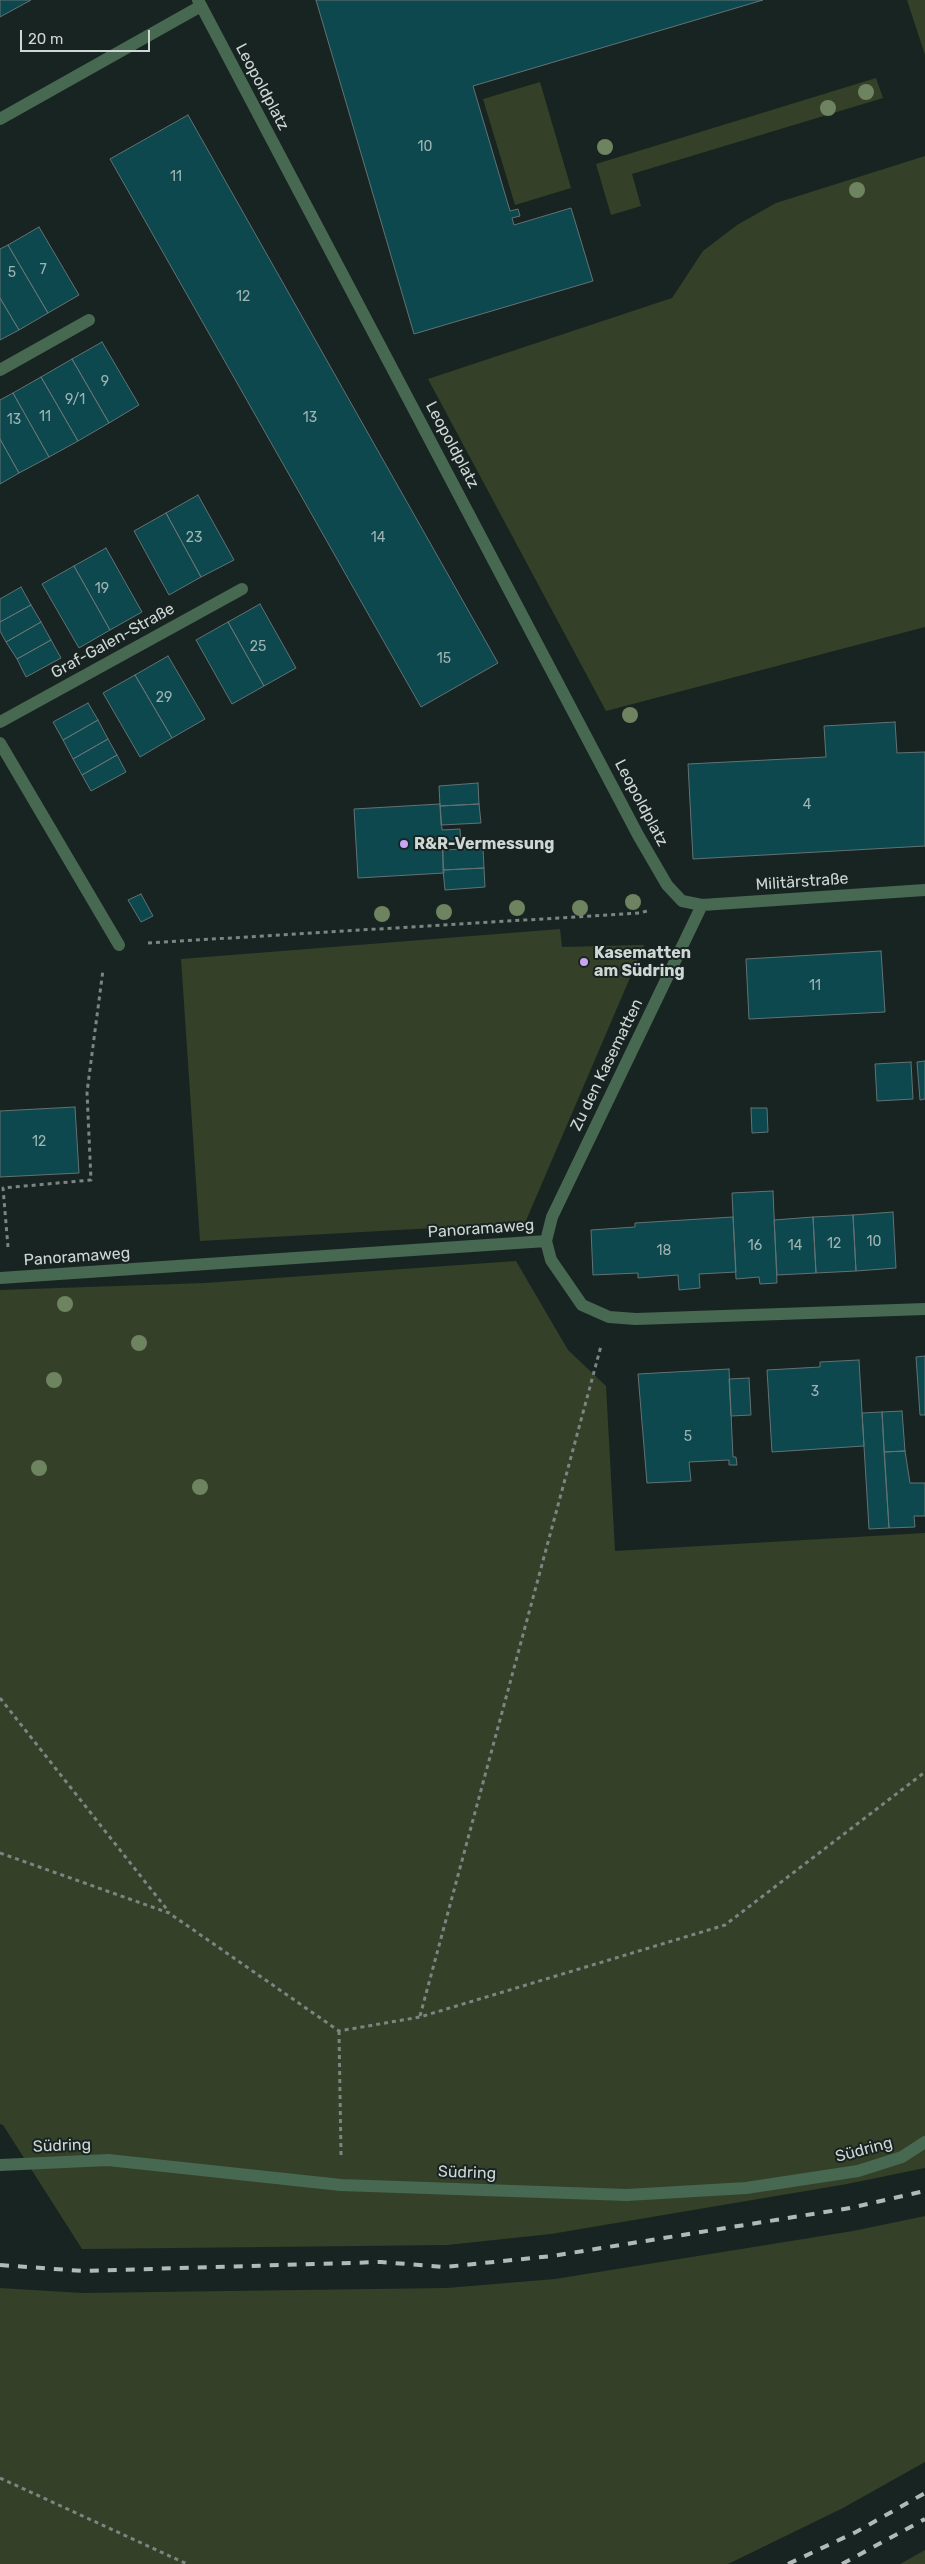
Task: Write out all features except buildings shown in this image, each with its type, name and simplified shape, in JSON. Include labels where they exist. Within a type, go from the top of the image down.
[{"type":"street","points":[[0,118],[199,3]]},
{"type":"street","name":"Leopoldplatz","points":[[199,3],[638,835],[668,885],[682,901]]},
{"type":"street","points":[[0,370],[89,320]]},
{"type":"street","name":"Graf-Galen-Straße","points":[[0,722],[242,589]]},
{"type":"street","points":[[0,742],[119,945]]},
{"type":"street","name":"Militärstraße","points":[[682,901],[702,905],[925,890]]},
{"type":"street","name":"Zu den Kasematten","points":[[546,1241],[552,1217],[702,905]]},
{"type":"street","name":"Panoramaweg","points":[[5,1278],[546,1241],[551,1260],[582,1305],[609,1317],[636,1318],[925,1309]]},
{"type":"street","name":"Südring","points":[[0,2165],[108,2160],[342,2185],[627,2195],[694,2193],[746,2188],[858,2172],[902,2158],[925,2142]]},
{"type":"path","points":[[5,1278],[4,1188],[91,1180],[87,1092],[106,945],[640,913],[682,901]]},
{"type":"path","points":[[420,2016],[609,1317]]},
{"type":"path","points":[[0,1698],[169,1913]]},
{"type":"path","points":[[0,1853],[169,1913],[339,2030],[420,2016],[725,1925],[925,1772]]},
{"type":"path","points":[[339,2030],[342,2185]]},
{"type":"path","points":[[0,2478],[185,2564]]},
{"type":"green space","points":[[907,0],[925,0],[925,55]]},
{"type":"green space","points":[[876,78],[883,98],[632,174],[641,206],[611,215],[596,164]]},
{"type":"green space","points":[[540,82],[571,188],[515,205],[483,99]]},
{"type":"green space","points":[[925,156],[925,627],[606,711],[428,379],[672,298],[703,251],[737,225],[776,203]]},
{"type":"green space","points":[[560,929],[562,947],[644,945],[525,1223],[200,1241],[181,959]]},
{"type":"green space","points":[[516,1261],[568,1350],[606,1386],[615,1551],[925,1533],[925,2168],[847,2184],[551,2234],[447,2245],[82,2249],[3,2125],[0,2124],[0,1290],[205,1283]]},
{"type":"green space","points":[[925,2216],[925,2462],[843,2508],[728,2564],[0,2564],[0,2288],[82,2293],[447,2288],[555,2279],[853,2231]]},
{"type":"green space","points":[[925,2550],[925,2564],[900,2564]]},
{"type":"railway","points":[[0,2265],[83,2271],[381,2262],[445,2267],[552,2256],[850,2208],[925,2191]]},
{"type":"railway","points":[[788,2564],[856,2532],[925,2493]]},
{"type":"railway","points":[[842,2564],[925,2519]]},
{"type":"place","name":"R&R-Vermessung","points":[[404,844]]},
{"type":"place","name":"Kasematten am Südring","points":[[584,962]]}]
